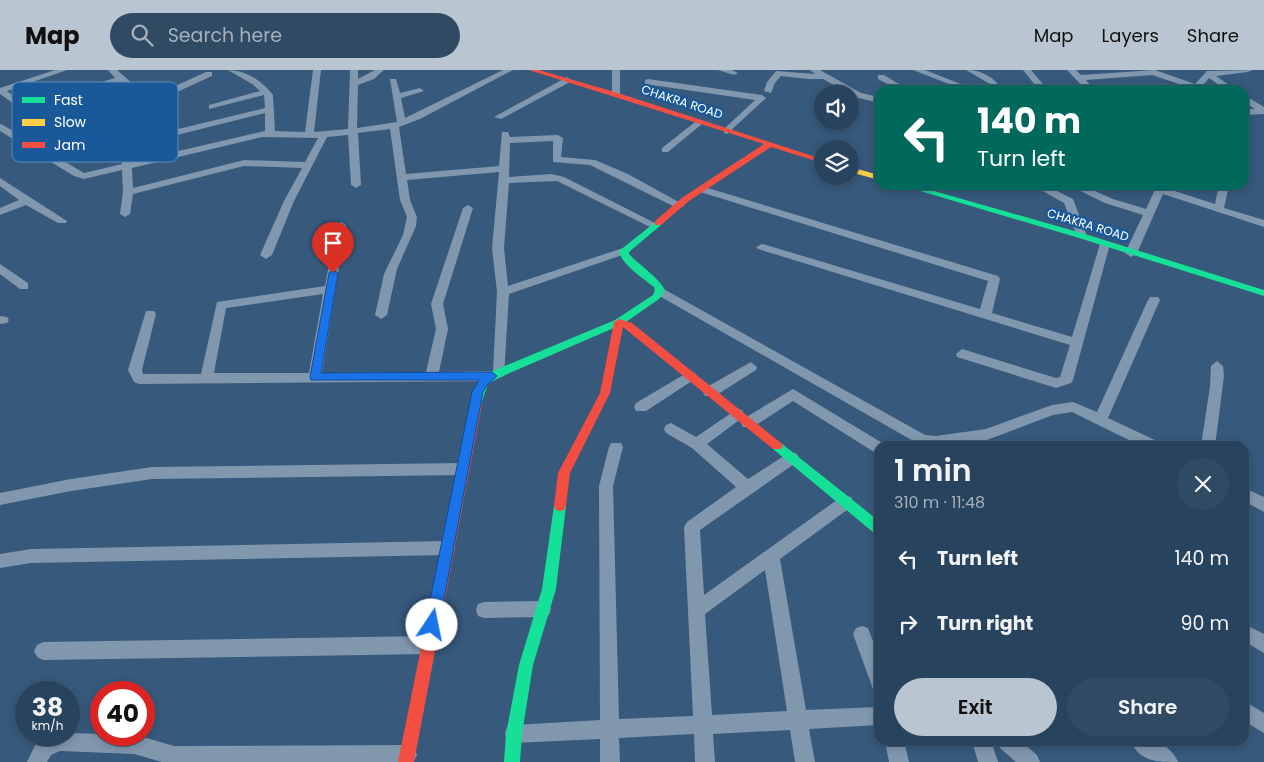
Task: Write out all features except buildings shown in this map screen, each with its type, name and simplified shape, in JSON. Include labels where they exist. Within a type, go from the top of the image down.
[{"type":"street","points":[[24,82],[50,72],[63,70]]},
{"type":"street","points":[[112,70],[124,82]]},
{"type":"street","points":[[232,70],[255,82],[269,95],[271,109],[270,133]]},
{"type":"street","points":[[310,134],[317,70]]},
{"type":"street","points":[[354,70],[353,132],[356,185]]},
{"type":"street","points":[[354,83],[371,77],[380,70]]},
{"type":"street","points":[[178,154],[270,133],[324,135],[398,125],[509,70]]},
{"type":"street","name":"CHAKRA ROAD","points":[[532,70],[616,94],[814,159]]},
{"type":"street","points":[[616,70],[616,94]]},
{"type":"street","points":[[722,70],[734,73]]},
{"type":"street","points":[[768,91],[779,73],[808,77],[835,70]]},
{"type":"street","points":[[917,70],[958,85]]},
{"type":"street","points":[[970,70],[995,85]]},
{"type":"street","points":[[1027,70],[1040,85]]},
{"type":"street","points":[[1071,70],[1086,85]]},
{"type":"street","points":[[1205,72],[1248,70]]},
{"type":"street","points":[[1079,78],[1148,72],[1186,85]]},
{"type":"street","points":[[1197,85],[1205,72]]},
{"type":"street","points":[[1205,72],[1224,85]]},
{"type":"street","points":[[178,88],[209,74]]},
{"type":"street","points":[[820,74],[858,95],[874,99]]},
{"type":"street","points":[[881,77],[896,85]]},
{"type":"street","points":[[110,82],[120,79]]},
{"type":"street","points":[[498,117],[567,80]]},
{"type":"street","points":[[381,315],[391,270],[412,228],[410,206],[405,200],[402,178],[396,97],[393,82]]},
{"type":"street","points":[[648,82],[762,98],[726,131]]},
{"type":"street","points":[[0,91],[12,86]]},
{"type":"street","points":[[0,91],[12,100]]},
{"type":"street","points":[[396,97],[420,91]]},
{"type":"street","points":[[212,107],[265,92]]},
{"type":"street","points":[[1249,101],[1264,111]]},
{"type":"street","points":[[178,132],[271,109]]},
{"type":"street","points":[[1249,112],[1264,111]]},
{"type":"street","points":[[665,150],[699,122]]},
{"type":"street","points":[[0,127],[12,134]]},
{"type":"street","points":[[266,255],[307,165],[324,135]]},
{"type":"street","points":[[495,374],[503,292],[498,248],[505,137],[558,138],[556,160],[592,162],[679,204]]},
{"type":"street","points":[[503,292],[624,250],[679,204],[768,145]]},
{"type":"street","points":[[57,162],[77,174],[95,174],[144,162]]},
{"type":"street","points":[[124,214],[128,192],[127,162]]},
{"type":"street","points":[[128,192],[244,163],[307,165]]},
{"type":"street","points":[[859,172],[874,176]]},
{"type":"street","points":[[402,178],[442,173],[551,177],[560,179],[654,225]]},
{"type":"street","points":[[0,181],[26,201],[62,221]]},
{"type":"street","points":[[701,189],[994,279],[985,315]]},
{"type":"street","name":"CHAKRA ROAD","points":[[921,190],[1082,236],[1264,293]]},
{"type":"street","points":[[1047,190],[1069,201],[1082,236]]},
{"type":"street","points":[[1084,190],[1109,201],[1149,213]]},
{"type":"street","points":[[1131,252],[1160,190]]},
{"type":"street","points":[[1167,190],[1264,224]]},
{"type":"street","points":[[1219,209],[1223,190]]},
{"type":"street","points":[[0,212],[26,201]]},
{"type":"street","points":[[432,376],[442,329],[437,304],[468,208]]},
{"type":"street","points":[[315,377],[341,225]]},
{"type":"street","points":[[962,354],[1062,383],[1066,380],[1105,244]]},
{"type":"street","points":[[762,247],[1077,343]]},
{"type":"street","points":[[624,250],[624,255],[637,269],[659,286],[660,291],[922,440],[929,441]]},
{"type":"street","points":[[0,268],[24,286]]},
{"type":"street","points":[[206,379],[221,305],[330,289]]},
{"type":"street","points":[[37,762],[44,748],[60,742],[134,744],[174,756],[406,759],[478,392],[483,382],[495,374],[619,322],[656,297],[660,291]]},
{"type":"street","points":[[1100,420],[1154,300]]},
{"type":"street","points":[[150,314],[138,355],[136,376],[145,380],[495,374]]},
{"type":"street","points":[[619,322],[628,325],[874,524]]},
{"type":"street","points":[[512,762],[514,734],[526,665],[549,588],[564,473],[605,393],[619,322]]},
{"type":"street","points":[[1208,441],[1209,425],[1218,377],[1217,366]]},
{"type":"street","points":[[710,392],[751,368]]},
{"type":"street","points":[[641,407],[690,376]]},
{"type":"street","points":[[748,423],[793,394],[874,445]]},
{"type":"street","points":[[942,441],[987,434],[1052,410],[1073,406],[1144,441]]},
{"type":"street","points":[[697,444],[737,414]]},
{"type":"street","points":[[671,429],[697,444],[747,486]]},
{"type":"street","points":[[610,762],[606,486],[616,447]]},
{"type":"street","points":[[705,762],[692,527],[747,486],[792,458]]},
{"type":"street","points":[[0,499],[71,485],[152,473],[463,469]]},
{"type":"street","points":[[1249,497],[1264,505]]},
{"type":"street","points":[[697,610],[846,502]]},
{"type":"street","points":[[0,561],[31,556],[447,548]]},
{"type":"street","points":[[771,556],[805,762]]},
{"type":"street","points":[[484,610],[543,609]]},
{"type":"street","points":[[862,634],[874,669]]},
{"type":"street","points":[[1249,635],[1264,644]]},
{"type":"street","points":[[42,651],[428,645]]},
{"type":"street","points":[[1249,714],[1264,724]]},
{"type":"street","points":[[514,734],[874,716]]},
{"type":"street","points":[[895,746],[899,762]]},
{"type":"street","points":[[983,746],[988,762]]},
{"type":"street","points":[[1012,746],[1030,762]]},
{"type":"street","points":[[1147,746],[1168,762]]},
{"type":"traffic: fast","points":[[921,190],[1082,236],[1264,293]]},
{"type":"traffic: fast","points":[[476,404],[483,382],[492,376],[619,322],[656,297],[660,291],[659,286],[637,269],[624,255],[624,251],[658,223]]},
{"type":"traffic: fast","points":[[777,446],[874,525]]},
{"type":"traffic: fast","points":[[512,762],[514,734],[526,665],[549,589],[560,506]]},
{"type":"traffic: slow","points":[[859,172],[874,176]]},
{"type":"traffic: jam","points":[[532,70],[616,94],[814,158]]},
{"type":"traffic: jam","points":[[658,223],[686,199],[768,145]]},
{"type":"traffic: jam","points":[[560,506],[564,473],[605,393],[619,322],[628,325],[777,446]]},
{"type":"traffic: jam","points":[[406,762],[476,404]]},
{"type":"route","points":[[333,273],[315,377],[492,376],[483,382],[478,392],[432,625]]}]
